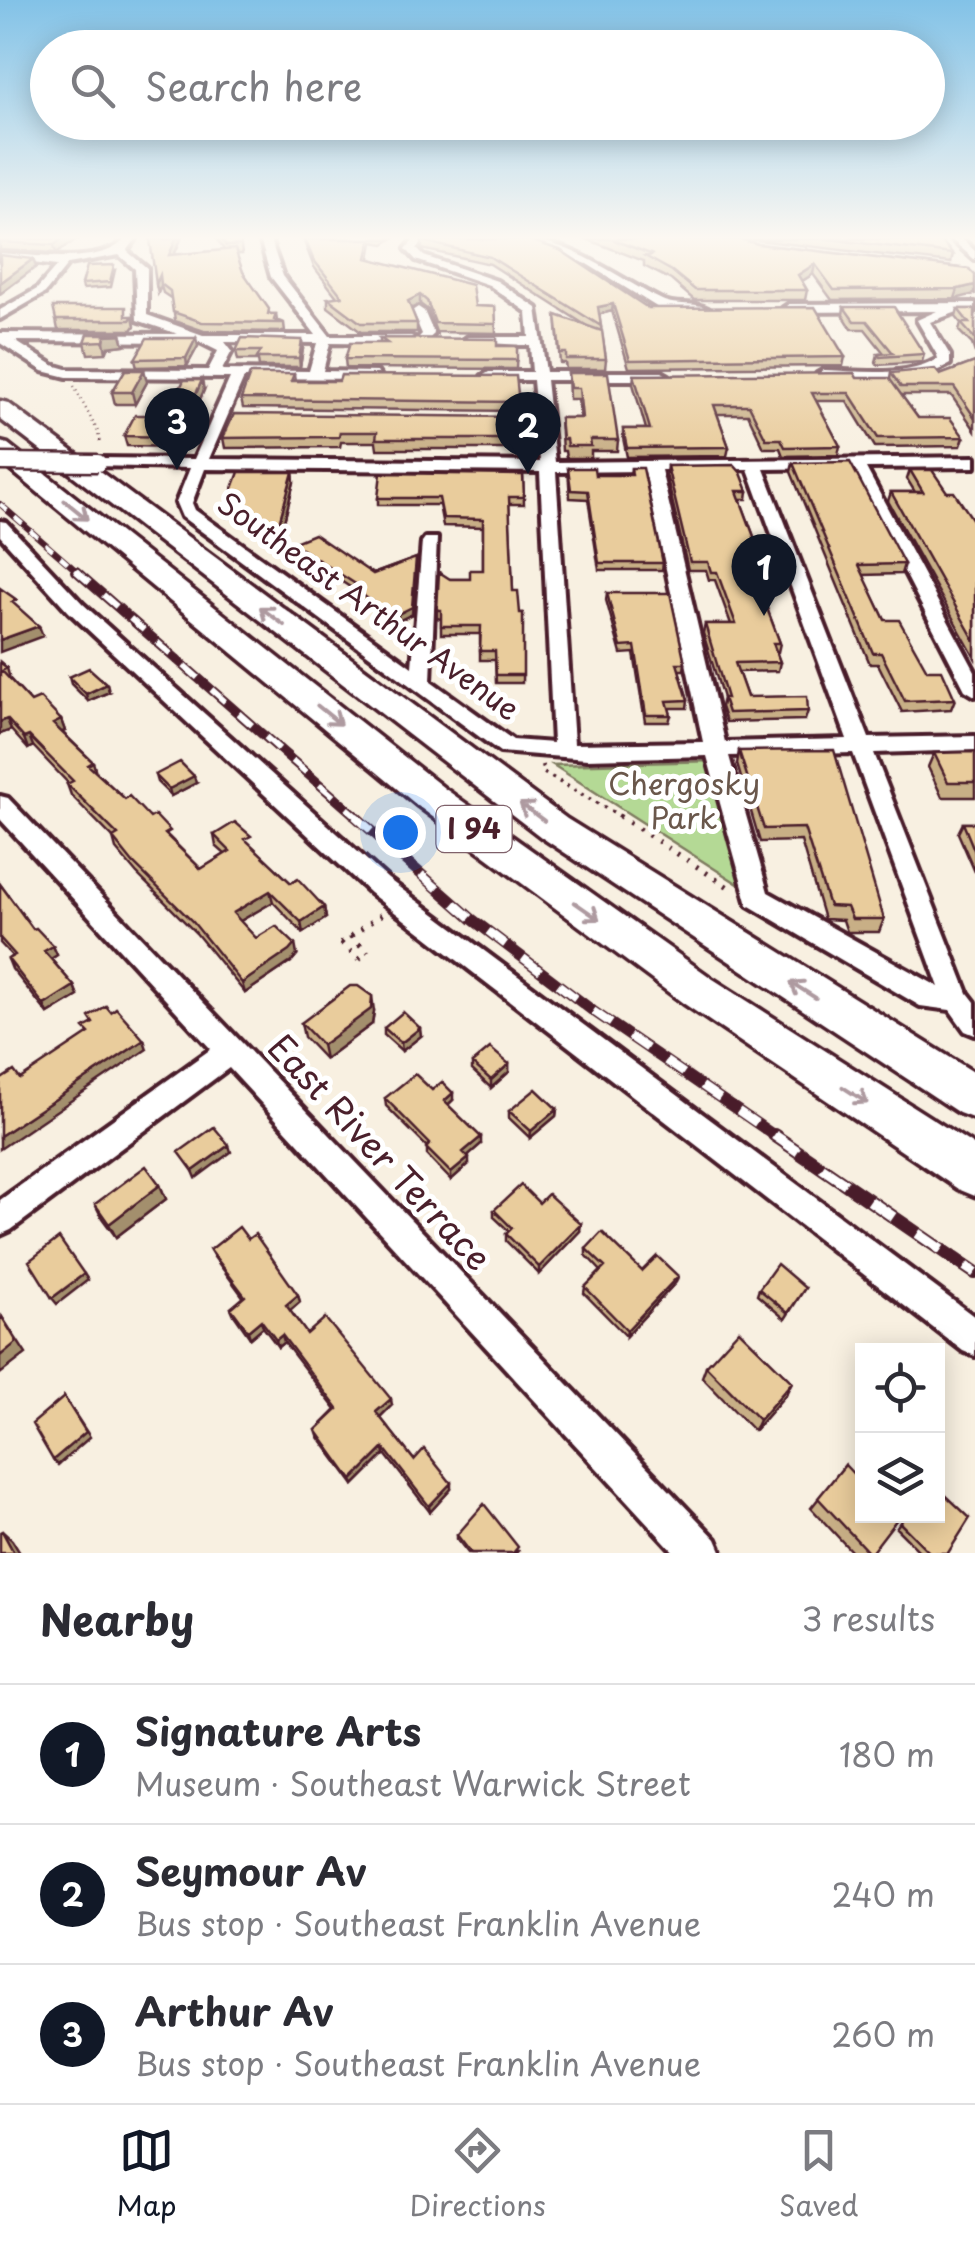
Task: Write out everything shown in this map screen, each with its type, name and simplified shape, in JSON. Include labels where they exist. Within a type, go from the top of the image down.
[{"type":"highway","name":"I 94","points":[[0,408],[538,816],[718,936],[975,1098]]},
{"type":"highway","name":"I 94","points":[[0,449],[447,809],[698,990],[975,1173]]},
{"type":"street","points":[[141,311],[141,316],[204,338],[225,350],[214,374]]},
{"type":"street","points":[[304,311],[326,339]]},
{"type":"street","points":[[418,311],[428,334],[424,340]]},
{"type":"street","points":[[533,311],[540,377],[535,419],[548,467],[564,751]]},
{"type":"street","points":[[902,311],[923,320],[947,311]]},
{"type":"street","points":[[800,374],[896,374],[940,366],[945,361],[944,351],[926,332],[923,320]]},
{"type":"street","points":[[0,337],[440,340]]},
{"type":"street","points":[[0,337],[59,372],[392,375]]},
{"type":"street","points":[[315,374],[326,339]]},
{"type":"street","points":[[457,340],[536,341]]},
{"type":"street","points":[[199,464],[226,416],[238,374]]},
{"type":"street","points":[[472,376],[684,376]]},
{"type":"street","points":[[0,462],[100,459],[199,464],[548,467],[972,461],[975,482]]},
{"type":"street","points":[[856,463],[975,690]]},
{"type":"street","name":"Southeast Arthur Avenue","points":[[199,464],[184,503],[188,512],[508,748],[564,751],[975,743]]},
{"type":"street","points":[[754,464],[957,999],[975,1023]]},
{"type":"street","points":[[652,466],[716,748],[757,898],[930,998],[957,999]]},
{"type":"street","points":[[0,526],[76,608],[399,902],[975,1339]]},
{"type":"street","points":[[421,684],[431,542]]},
{"type":"street","name":"East River Terrace","points":[[0,804],[702,1553]]},
{"type":"street","points":[[0,1219],[232,1050]]},
{"type":"path","points":[[73,383],[98,432],[100,459]]},
{"type":"path","points":[[543,761],[544,773],[596,800],[738,894],[757,898]]},
{"type":"path","points":[[349,934],[359,942],[369,951],[359,958],[349,950],[339,941],[348,934],[358,943],[368,952],[358,959],[340,943],[355,932],[399,902]]},
{"type":"green space","name":"Chergosky Park","points":[[715,761],[746,889],[553,765]]},
{"type":"building","points":[[54,311],[126,311],[126,316],[133,316],[130,320],[56,320]]},
{"type":"building","points":[[269,311],[276,314],[274,320],[284,323],[202,322],[173,312]]},
{"type":"building","points":[[346,311],[412,311],[417,323],[361,323]]},
{"type":"building","points":[[431,311],[495,311],[496,324],[435,323]]},
{"type":"building","points":[[578,311],[599,311],[601,326]]},
{"type":"building","points":[[615,311],[818,311],[845,357],[630,360]]},
{"type":"building","points":[[847,311],[897,311],[924,354],[880,357],[878,354],[893,353],[867,321],[854,321]]},
{"type":"building","points":[[960,311],[975,311],[975,339],[961,323],[969,323]]},
{"type":"building","points":[[556,315],[602,331],[606,359],[566,359],[566,353],[560,353]]},
{"type":"building","points":[[88,334],[121,334],[105,335],[104,341],[85,342]]},
{"type":"building","points":[[147,338],[196,338],[186,358],[135,359]]},
{"type":"building","points":[[242,338],[302,340],[299,358],[257,358],[261,351],[236,351]]},
{"type":"building","points":[[380,338],[497,339],[497,346],[517,346],[517,360],[345,359],[350,343],[387,343]]},
{"type":"building","points":[[975,362],[975,418],[954,387],[901,387],[891,373],[935,369],[940,375]]},
{"type":"building","points":[[125,370],[144,370],[132,392],[112,392]]},
{"type":"building","points":[[568,373],[608,373],[618,440],[590,440],[591,446],[567,446],[566,439],[562,439],[560,418],[582,418],[579,388],[570,388]]},
{"type":"building","points":[[854,373],[857,378],[889,378],[918,418],[950,418],[964,437],[878,438],[849,393],[812,393],[840,446],[785,447],[781,439],[766,439],[749,405],[714,405],[729,447],[627,448],[623,429],[650,429],[634,375]]},
{"type":"building","points":[[250,374],[294,374],[291,381],[339,381],[341,375],[516,376],[519,402],[241,399]]},
{"type":"building","points":[[184,380],[202,380],[177,437],[124,436],[135,415],[167,415]]},
{"type":"building","points":[[234,414],[519,417],[520,439],[376,439],[377,432],[340,432],[339,437],[223,438]]},
{"type":"building","points":[[850,462],[904,564],[859,565],[885,620],[899,620],[927,670],[942,670],[955,699],[905,701],[881,653],[873,653],[793,463]]},
{"type":"building","points":[[734,465],[748,491],[737,491],[756,542],[752,542],[757,558],[748,558],[780,643],[773,643],[780,662],[735,663],[747,697],[807,696],[808,711],[728,713],[723,698],[727,698],[705,624],[736,624],[717,572],[711,572],[708,562],[690,562],[667,466]]},
{"type":"building","points":[[568,468],[594,468],[595,475],[632,475],[631,468],[643,468],[663,563],[599,563],[588,491],[571,490]]},
{"type":"building","points":[[910,470],[932,470],[947,492],[954,492],[975,523],[975,641],[891,492],[923,492]]},
{"type":"building","points":[[239,472],[293,472],[277,530],[243,507],[226,507]]},
{"type":"building","points":[[381,473],[523,475],[524,497],[509,497],[513,591],[518,591],[523,613],[523,675],[496,675],[495,651],[480,651],[481,626],[441,626],[441,610],[437,610],[439,572],[450,579],[470,579],[470,570],[483,570],[483,519],[443,518],[439,498],[378,498]]},
{"type":"building","points":[[314,534],[373,574],[416,558],[412,607],[398,614],[393,610],[387,613],[352,587],[357,585],[292,543]]},
{"type":"building","points":[[0,588],[17,600],[12,602],[39,626],[0,640]]},
{"type":"building","points":[[607,593],[670,593],[685,663],[677,663],[688,700],[667,701],[671,715],[646,715],[635,646],[621,647]]},
{"type":"building","points":[[0,662],[7,668],[2,671],[31,702],[40,698],[61,720],[53,724],[93,762],[88,765],[125,799],[129,796],[150,818],[155,815],[170,831],[165,834],[201,869],[230,851],[214,835],[235,822],[251,836],[245,839],[291,883],[298,879],[324,907],[301,922],[270,891],[233,913],[256,938],[276,926],[295,944],[289,951],[242,983],[193,922],[133,863],[113,838],[118,835],[67,784],[73,781],[29,736],[24,738],[7,719],[0,722]]},
{"type":"building","points":[[89,668],[107,684],[86,694],[69,677]]},
{"type":"building","points":[[834,750],[884,919],[852,919],[847,907],[829,906],[804,828],[764,829],[739,751]]},
{"type":"building","points":[[975,752],[975,782],[948,782],[934,753]]},
{"type":"building","points":[[180,762],[194,776],[169,789],[155,775]]},
{"type":"building","points":[[963,823],[975,823],[975,852]]},
{"type":"building","points":[[0,884],[33,929],[53,946],[44,951],[74,986],[44,1005],[8,959],[15,955],[0,938]]},
{"type":"building","points":[[350,986],[358,986],[372,996],[371,1009],[322,1045],[301,1023]]},
{"type":"building","points":[[106,1006],[111,1012],[116,1008],[144,1040],[0,1136],[0,1080],[14,1071],[20,1079],[89,1033],[84,1028],[93,1023],[89,1017]]},
{"type":"building","points":[[403,1012],[420,1028],[401,1043],[384,1028]]},
{"type":"building","points":[[490,1048],[509,1064],[491,1080],[472,1063]]},
{"type":"building","points":[[415,1074],[432,1090],[442,1082],[453,1093],[444,1101],[481,1137],[463,1152],[469,1158],[451,1173],[426,1148],[430,1144],[385,1098]]},
{"type":"building","points":[[536,1089],[557,1109],[531,1131],[509,1111]]},
{"type":"building","points":[[214,1127],[229,1145],[193,1171],[179,1152]]},
{"type":"building","points":[[146,1166],[160,1185],[109,1224],[95,1204]]},
{"type":"building","points":[[521,1185],[539,1203],[548,1194],[581,1224],[539,1267],[506,1234],[512,1228],[494,1210]]},
{"type":"building","points":[[239,1227],[248,1239],[255,1234],[298,1295],[286,1305],[307,1334],[325,1318],[391,1399],[376,1412],[414,1460],[424,1449],[451,1483],[429,1506],[384,1448],[352,1480],[316,1430],[338,1409],[282,1335],[276,1340],[261,1320],[248,1331],[231,1308],[245,1296],[210,1250]]},
{"type":"building","points":[[602,1232],[642,1271],[657,1256],[678,1276],[627,1330],[585,1287],[605,1267],[586,1249]]},
{"type":"building","points":[[59,1238],[84,1274],[52,1298],[29,1261]]},
{"type":"building","points":[[777,1264],[805,1288],[788,1313],[759,1289]]},
{"type":"building","points":[[0,1319],[17,1342],[0,1356]]},
{"type":"building","points":[[739,1330],[792,1382],[759,1420],[706,1366]]},
{"type":"building","points":[[64,1397],[86,1432],[53,1460],[32,1424]]},
{"type":"building","points":[[845,1465],[855,1476],[855,1523],[894,1523],[869,1553],[818,1498]]},
{"type":"building","points":[[945,1495],[970,1518],[948,1553],[930,1553],[900,1523],[945,1523]]},
{"type":"building","points":[[484,1504],[518,1547],[513,1553],[471,1553],[457,1535]]},
{"type":"building","points":[[2,1531],[14,1553],[0,1553]]},
{"type":"railway","points":[[0,504],[79,573]]},
{"type":"railway","points":[[76,571],[358,818]]},
{"type":"railway","points":[[355,816],[472,919],[593,1011],[778,1138]]},
{"type":"railway","points":[[774,1135],[975,1273]]},
{"type":"place","name":"Arthur Av","points":[[177,470]]},
{"type":"place","name":"Seymour Av","points":[[528,474]]},
{"type":"place","name":"Signature Arts","points":[[764,616]]}]
